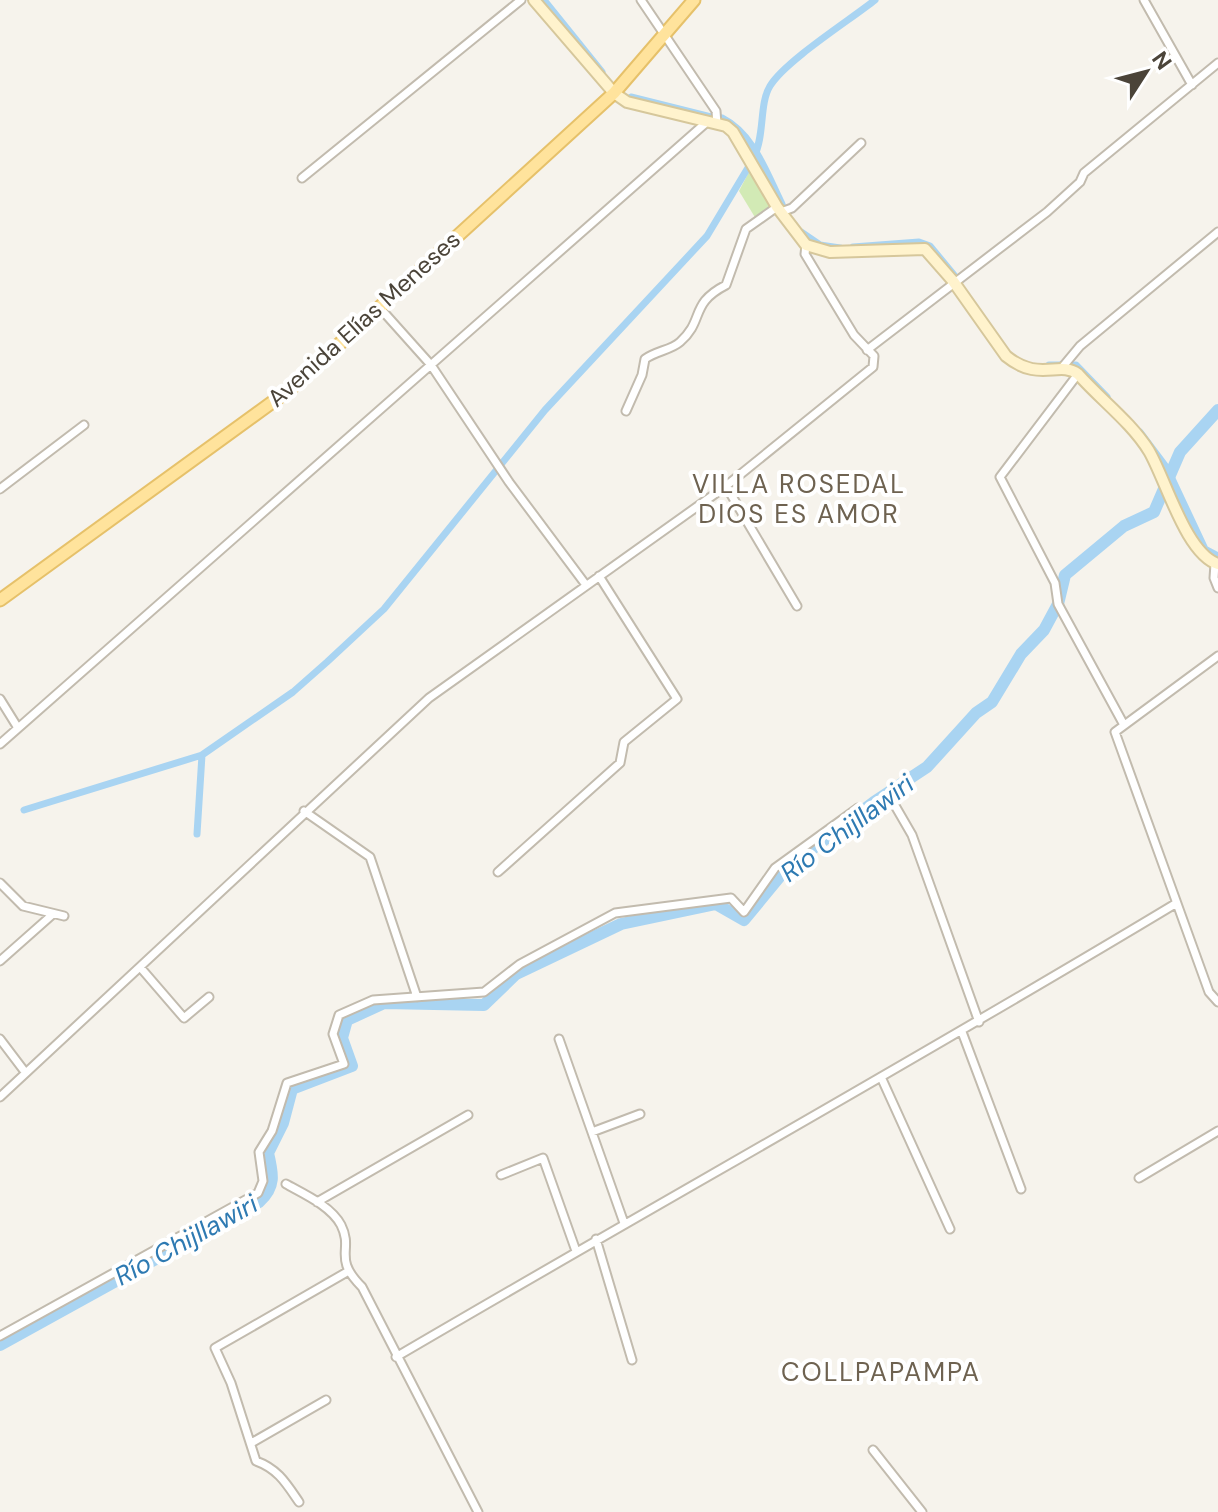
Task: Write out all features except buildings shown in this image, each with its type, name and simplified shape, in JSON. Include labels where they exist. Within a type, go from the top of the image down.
[{"type":"main road","name":"Avenida Elías Meneses","points":[[0,600],[289,390],[614,93],[694,0]]},
{"type":"street","points":[[302,178],[521,0]]},
{"type":"street","points":[[534,0],[614,93],[627,102],[645,109],[713,122],[733,132],[779,209],[806,245],[830,252],[925,249],[956,279],[1006,356],[1029,371],[1062,366],[1218,232]]},
{"type":"street","points":[[0,744],[713,122],[716,111],[641,0]]},
{"type":"street","points":[[1144,0],[1192,85]]},
{"type":"street","points":[[867,350],[1047,212],[1080,182],[1084,173],[1218,63]]},
{"type":"street","points":[[626,411],[642,375],[645,359],[677,345],[694,326],[696,310],[707,295],[726,285],[746,229],[779,209],[792,208],[861,143]]},
{"type":"street","points":[[0,1097],[429,698],[726,486],[873,367],[874,356],[854,335],[805,254],[806,245]]},
{"type":"street","points":[[380,308],[431,365],[501,470],[586,585]]},
{"type":"street","points":[[1062,366],[1078,374],[1137,435],[1195,545],[1216,564],[1214,578],[1218,588]]},
{"type":"street","points":[[1078,374],[1000,477],[1055,583],[1058,604],[1124,725]]},
{"type":"street","points":[[0,489],[84,425]]},
{"type":"street","points":[[726,486],[797,606]]},
{"type":"street","points":[[498,872],[620,763],[624,742],[677,699],[599,576]]},
{"type":"street","points":[[1218,656],[1115,732],[1175,904],[1209,992],[1218,1002]]},
{"type":"street","points":[[0,699],[18,728]]},
{"type":"street","points":[[890,797],[912,835],[979,1022]]},
{"type":"street","points":[[0,1336],[258,1193],[263,1181],[259,1152],[272,1131],[287,1083],[344,1064],[333,1034],[339,1015],[373,1000],[484,992],[520,964],[615,913],[679,906],[714,897],[731,898],[744,912],[775,868],[858,808]]},
{"type":"street","points":[[304,811],[370,857],[417,997]]},
{"type":"street","points":[[0,883],[23,906],[64,916]]},
{"type":"street","points":[[396,1357],[596,1239],[962,1032],[1175,904]]},
{"type":"street","points":[[0,961],[53,914]]},
{"type":"street","points":[[140,967],[184,1018],[209,997]]},
{"type":"street","points":[[962,1032],[1021,1189]]},
{"type":"street","points":[[0,1039],[25,1072]]},
{"type":"street","points":[[559,1039],[624,1223]]},
{"type":"street","points":[[881,1077],[950,1229]]},
{"type":"street","points":[[592,1132],[640,1114]]},
{"type":"street","points":[[317,1202],[468,1115]]},
{"type":"street","points":[[1139,1178],[1218,1131]]},
{"type":"street","points":[[501,1175],[543,1158],[576,1251]]},
{"type":"street","points":[[286,1184],[317,1202],[340,1221],[345,1234],[343,1256],[347,1272],[362,1287],[478,1512]]},
{"type":"street","points":[[596,1239],[632,1360]]},
{"type":"street","points":[[299,1502],[272,1467],[256,1461],[253,1442],[215,1348],[347,1272]]},
{"type":"street","points":[[253,1442],[326,1400]]},
{"type":"street","points":[[873,1450],[922,1512]]},
{"type":"green space","points":[[751,168],[773,206],[756,219],[739,191]]},
{"type":"green space","points":[[756,182],[771,206],[756,215],[741,192]]},
{"type":"waterway","points":[[544,0],[602,72]]},
{"type":"waterway","points":[[754,157],[770,86],[803,53],[875,0]]},
{"type":"waterway","points":[[631,97],[711,117]]},
{"type":"waterway","points":[[722,118],[751,144],[782,204]]},
{"type":"waterway","points":[[24,810],[202,755],[293,692],[327,662],[384,609],[545,410],[707,236],[749,166]]},
{"type":"waterway","points":[[801,232],[820,245],[840,248]]},
{"type":"waterway","points":[[853,247],[919,242],[930,246],[954,275]]},
{"type":"waterway","points":[[1049,365],[1076,365],[1107,397]]},
{"type":"waterway","name":"Río Chijllawiri","points":[[0,1345],[259,1202],[271,1185],[268,1153],[283,1123],[292,1089],[352,1066],[342,1038],[347,1020],[384,1003],[484,1005],[516,974],[621,924],[716,904],[744,920],[786,869],[874,802],[927,767],[976,713],[992,702],[1021,654],[1044,630],[1058,604],[1065,575],[1124,526],[1154,512],[1180,452],[1218,410]]},
{"type":"waterway","points":[[1140,432],[1167,468],[1205,549],[1218,556]]},
{"type":"waterway","points":[[197,834],[202,755]]},
{"type":"district","name":"VILLA ROSEDAL DIOS ES AMOR","points":[[799,499]]},
{"type":"district","name":"COLLPAPAMPA","points":[[881,1372]]}]
